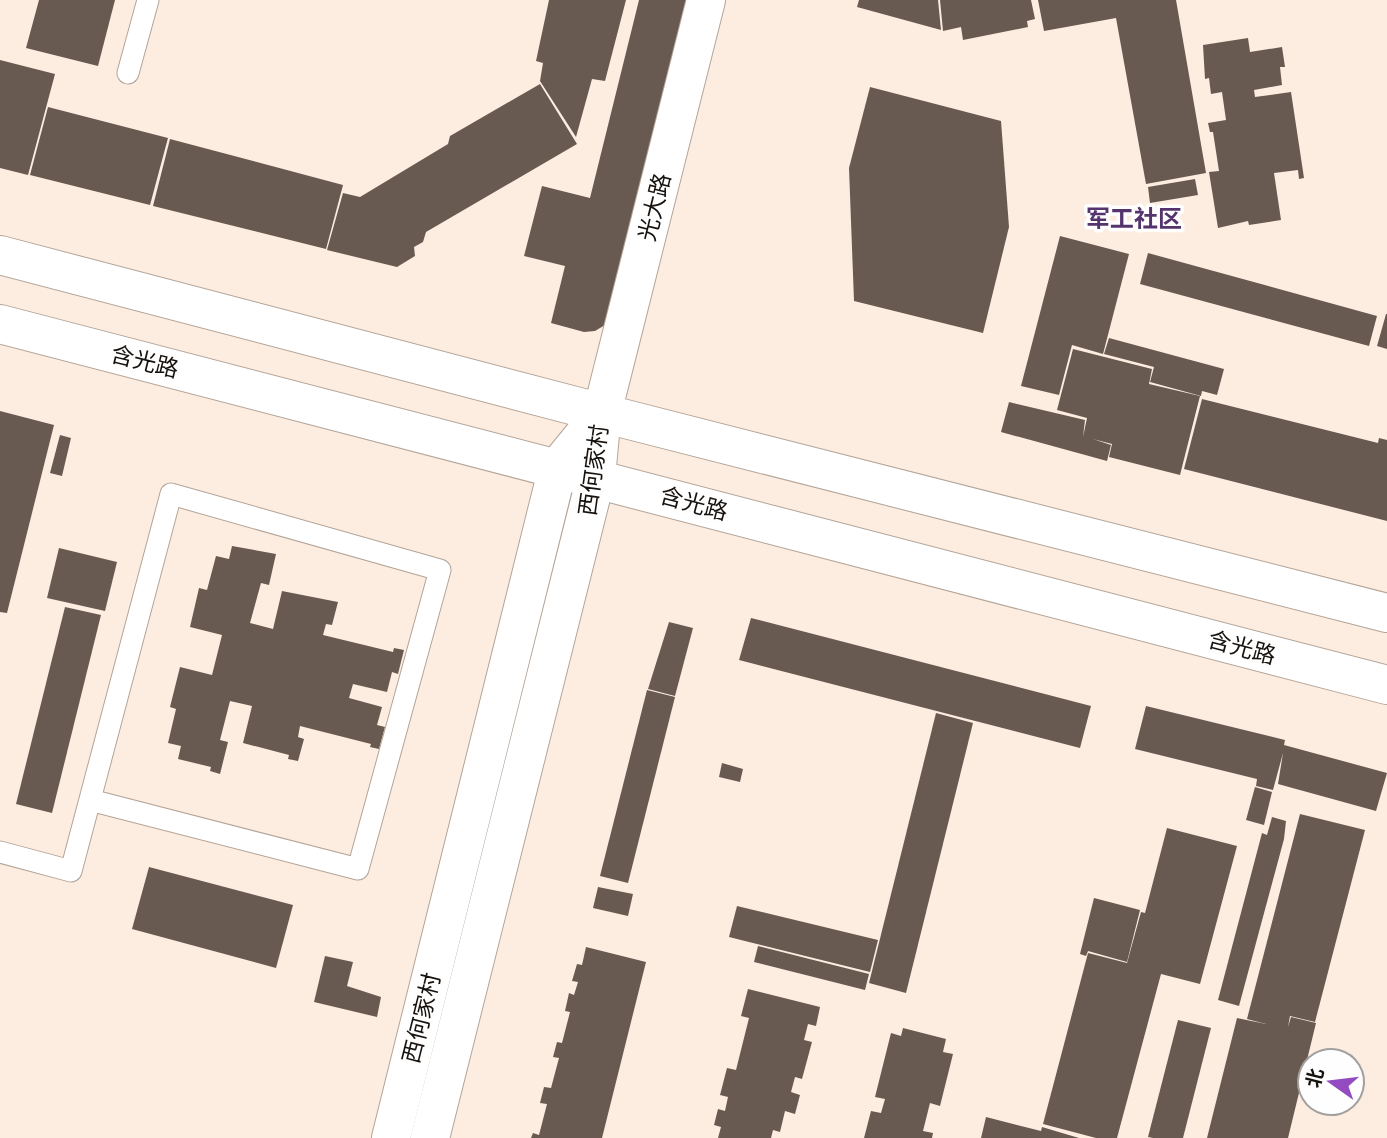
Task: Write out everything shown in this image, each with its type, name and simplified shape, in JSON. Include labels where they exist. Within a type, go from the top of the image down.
[{"type":"main road","name":"光大路","points":[[602,413],[706,0]]},
{"type":"main road","points":[[0,255],[602,413],[1387,613]]},
{"type":"main road","name":"含光路","points":[[0,324],[558,467],[1387,685]]},
{"type":"main road","name":"西何家村","points":[[391,1138],[558,467],[602,413]]},
{"type":"main road","name":"西何家村","points":[[430,1138],[596,477],[602,413]]},
{"type":"lane","points":[[128,73],[148,0]]},
{"type":"lane","points":[[0,852],[71,871],[171,494],[440,570],[358,869],[90,800]]},
{"type":"building","points":[[39,0],[115,0],[98,66],[26,48]]},
{"type":"building","points":[[549,0],[626,0],[605,81],[592,79],[576,137],[540,81],[543,63],[536,61]]},
{"type":"building","points":[[639,0],[688,0],[605,325],[595,331],[584,332],[551,323],[565,266],[524,256],[542,186],[590,198]]},
{"type":"building","points":[[859,0],[938,0],[941,30],[857,7]]},
{"type":"building","points":[[940,0],[1031,0],[1035,19],[1027,21],[1028,27],[963,40],[961,27],[943,31]]},
{"type":"building","points":[[1038,0],[1176,0],[1206,173],[1146,184],[1116,18],[1044,31]]},
{"type":"building","points":[[1248,38],[1250,52],[1282,47],[1285,67],[1280,67],[1282,85],[1254,90],[1255,97],[1291,92],[1304,178],[1299,179],[1298,170],[1274,173],[1281,220],[1249,225],[1248,221],[1218,228],[1209,172],[1219,171],[1213,132],[1210,132],[1208,123],[1226,120],[1222,92],[1211,94],[1209,78],[1205,79],[1203,45]]},
{"type":"building","points":[[0,60],[55,74],[28,175],[0,168]]},
{"type":"building","points":[[540,84],[577,144],[426,232],[423,242],[414,247],[415,256],[397,267],[327,250],[343,193],[360,197],[448,144],[450,136]]},
{"type":"building","points":[[870,87],[1001,121],[1009,227],[983,333],[854,301],[849,168]]},
{"type":"building","points":[[48,107],[168,138],[150,205],[30,175]]},
{"type":"building","points":[[170,139],[343,185],[326,249],[153,206]]},
{"type":"building","points":[[1195,179],[1198,195],[1150,203],[1148,187]]},
{"type":"building","points":[[1060,236],[1129,254],[1103,354],[1072,345],[1059,395],[1021,386]]},
{"type":"building","points":[[1148,253],[1377,316],[1369,346],[1140,284]]},
{"type":"building","points":[[1387,314],[1387,349],[1377,346]]},
{"type":"building","points":[[1109,338],[1224,369],[1217,395],[1202,391],[1201,396],[1150,382],[1154,367],[1104,354]]},
{"type":"building","points":[[1073,349],[1152,369],[1149,384],[1200,396],[1180,475],[1109,457],[1112,444],[1093,439],[1111,445],[1107,461],[1001,432],[1009,402],[1085,420],[1083,437],[1087,418],[1057,410]]},
{"type":"building","points":[[1202,399],[1378,443],[1379,438],[1387,440],[1387,521],[1184,469]]},
{"type":"building","points":[[0,411],[54,425],[7,613],[0,612]]},
{"type":"building","points":[[60,435],[71,438],[62,476],[50,473]]},
{"type":"building","points":[[232,546],[276,554],[269,585],[261,583],[250,623],[273,629],[282,591],[338,602],[332,625],[326,624],[323,635],[393,652],[394,648],[404,650],[398,674],[392,672],[387,692],[353,684],[349,698],[382,707],[377,725],[385,727],[379,749],[370,747],[371,744],[300,726],[298,737],[304,739],[298,761],[288,759],[289,755],[243,743],[252,706],[230,701],[220,740],[228,742],[220,774],[210,771],[211,767],[178,759],[181,746],[168,743],[176,709],[170,707],[180,667],[212,675],[222,635],[190,627],[199,588],[207,590],[216,556],[229,559]]},
{"type":"building","points":[[59,548],[117,562],[105,611],[47,598]]},
{"type":"building","points":[[65,607],[101,615],[52,813],[16,804]]},
{"type":"building","points":[[751,618],[1091,706],[1080,748],[739,660]]},
{"type":"building","points":[[669,622],[693,628],[675,696],[648,689]]},
{"type":"building","points":[[647,690],[675,697],[628,883],[600,876]]},
{"type":"building","points":[[1146,706],[1285,740],[1284,745],[1387,773],[1376,811],[1278,784],[1283,753],[1273,790],[1256,786],[1257,779],[1135,749]]},
{"type":"building","points":[[936,713],[973,723],[906,993],[869,983]]},
{"type":"building","points":[[722,763],[743,769],[740,782],[719,777]]},
{"type":"building","points":[[1255,787],[1272,792],[1264,825],[1246,820]]},
{"type":"building","points":[[1300,814],[1365,830],[1315,1022],[1290,1016],[1288,1027],[1291,1017],[1316,1023],[1310,1047],[1296,1047],[1296,1105],[1288,1138],[1207,1138],[1237,1018],[1266,1024],[1247,1019]]},
{"type":"building","points":[[1272,817],[1286,821],[1284,839],[1239,1006],[1218,1000],[1262,833],[1267,835]]},
{"type":"building","points":[[1167,828],[1237,846],[1200,984],[1161,974],[1117,1138],[1096,1138],[1043,1124],[1088,953],[1127,963],[1141,912],[1145,913]]},
{"type":"building","points":[[149,867],[293,905],[276,968],[132,929]]},
{"type":"building","points":[[598,887],[633,894],[628,916],[593,908]]},
{"type":"building","points":[[1094,898],[1140,910],[1127,962],[1088,951],[1086,956],[1080,954]]},
{"type":"building","points":[[737,906],[878,940],[870,972],[729,937]]},
{"type":"building","points":[[758,946],[869,974],[865,990],[754,962]]},
{"type":"building","points":[[586,947],[646,962],[602,1138],[531,1138],[533,1133],[539,1135],[547,1104],[540,1103],[544,1087],[551,1088],[559,1058],[553,1057],[557,1042],[562,1043],[570,1012],[565,1011],[569,993],[574,995],[578,982],[572,981],[577,964],[582,965]]},
{"type":"building","points":[[325,956],[353,962],[347,986],[381,997],[377,1017],[314,1002]]},
{"type":"building","points":[[748,989],[820,1007],[816,1026],[808,1024],[804,1040],[812,1042],[802,1079],[795,1077],[791,1092],[800,1095],[795,1114],[785,1111],[780,1132],[773,1130],[771,1138],[718,1138],[721,1127],[714,1125],[718,1109],[725,1111],[728,1097],[720,1095],[727,1068],[736,1070],[749,1018],[741,1016]]},
{"type":"building","points":[[1178,1020],[1211,1028],[1183,1138],[1148,1137]]},
{"type":"building","points":[[903,1028],[946,1039],[943,1052],[953,1054],[940,1106],[930,1103],[923,1131],[933,1133],[932,1138],[864,1138],[871,1111],[881,1113],[885,1099],[875,1097],[891,1033],[901,1036]]},
{"type":"building","points":[[986,1117],[1041,1131],[1042,1127],[1079,1138],[981,1138]]},
{"type":"district","name":"军工社区","points":[[1134,218]]}]
